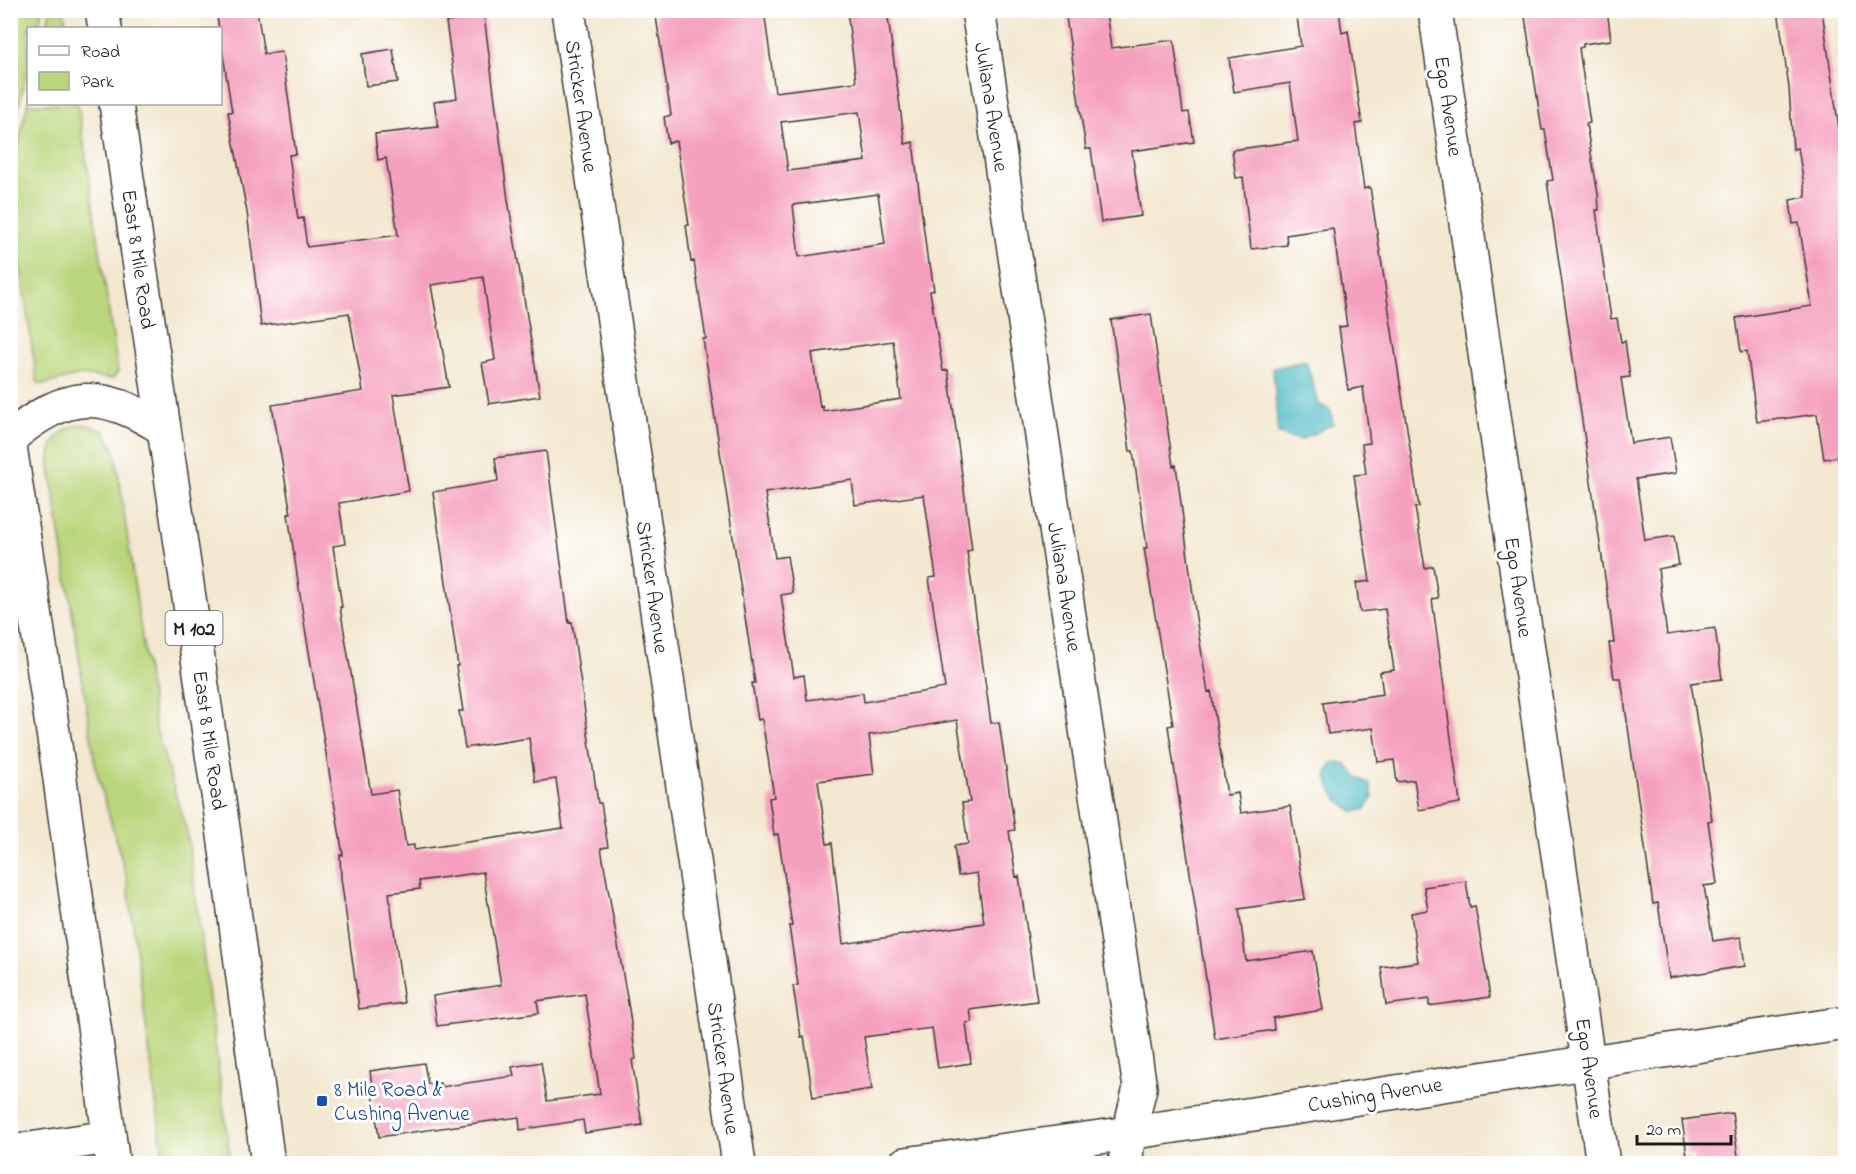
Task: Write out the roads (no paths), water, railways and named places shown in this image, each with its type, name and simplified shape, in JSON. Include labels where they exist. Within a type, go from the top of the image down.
[{"type":"main road","points":[[102,10],[105,27]]},
{"type":"main road","name":"Stricker Avenue","points":[[568,10],[739,1164]]},
{"type":"main road","name":"Juliana Avenue","points":[[978,10],[1140,1088],[1127,1148]]},
{"type":"main road","name":"Ego Avenue","points":[[1435,10],[1603,1164]]},
{"type":"main road","name":"East 8 Mile Road","points":[[116,105],[223,828],[268,1164]]},
{"type":"main road","points":[[10,438],[48,410],[81,400],[119,404],[164,429]]},
{"type":"main road","points":[[10,446],[61,784],[111,1150],[10,1152]]},
{"type":"main road","name":"Cushing Avenue","points":[[904,1164],[1127,1148],[1589,1061],[1845,1023]]},
{"type":"water","points":[[1306,361],[1319,404],[1331,411],[1333,424],[1301,440],[1278,434],[1273,368]]},
{"type":"water","points":[[1332,763],[1346,764],[1357,777],[1370,784],[1373,797],[1366,809],[1354,812],[1339,801],[1332,792],[1327,774]]},
{"type":"place","name":"8 Mile Road & Cushing Avenue","points":[[322,1101]]}]
